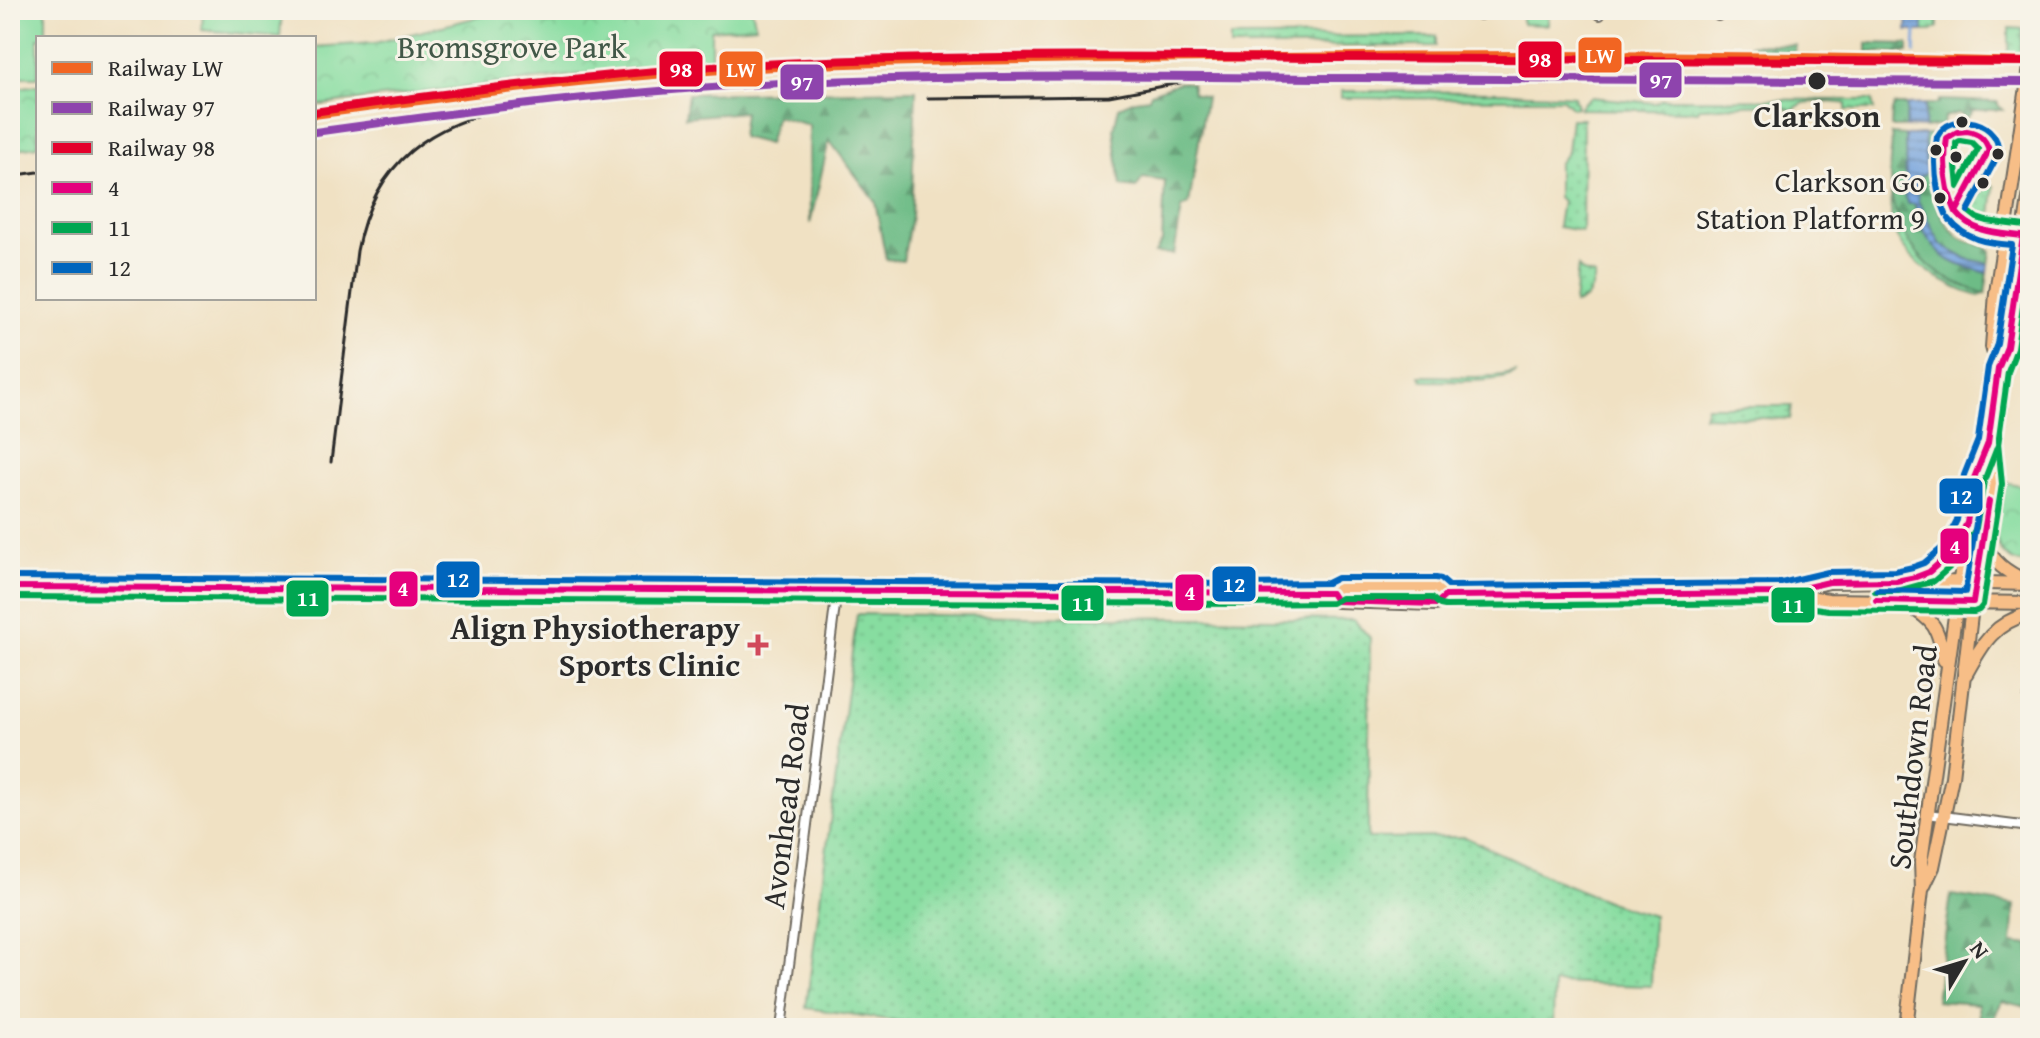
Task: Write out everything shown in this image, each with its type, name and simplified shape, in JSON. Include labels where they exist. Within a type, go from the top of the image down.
[{"type":"main road","name":"Southdown Road","points":[[1998,369],[1992,347],[1996,293],[2030,67]]},
{"type":"main road","name":"Southdown Road","points":[[1922,890],[1933,867],[1952,777],[1973,602],[1992,483],[1988,443],[1998,369],[2007,347],[2030,192]]},
{"type":"main road","name":"Southdown Road","points":[[1906,1028],[1922,890],[1921,862],[1946,671],[1974,478],[1988,443]]},
{"type":"main road","points":[[1896,581],[1929,572],[1945,559],[1967,523]]},
{"type":"main road","points":[[1985,531],[1992,557],[2000,566],[2030,584]]},
{"type":"main road","points":[[1782,593],[1829,582],[2030,584]]},
{"type":"main road","points":[[10,587],[1331,593],[1337,588],[1436,588],[1445,596],[1782,593],[1828,600],[2030,603]]},
{"type":"main road","points":[[1901,600],[1935,626],[1940,635],[1946,671]]},
{"type":"main road","points":[[1963,680],[1982,644],[2001,626],[2030,613]]},
{"type":"street","name":"Avonhead Road","points":[[781,1028],[837,590]]},
{"type":"street","points":[[2030,687],[2030,710]]},
{"type":"street","points":[[1927,814],[2030,827]]},
{"type":"green space","points":[[10,10],[46,10],[46,36],[36,36],[36,77],[10,77]]},
{"type":"green space","points":[[203,10],[282,10],[280,36],[202,30]]},
{"type":"green space","name":"Bromsgrove Park","points":[[506,10],[752,10],[756,26],[711,30],[711,60],[316,106],[316,47],[375,43]]},
{"type":"green space","points":[[1524,10],[1550,10],[1548,25],[1522,24]]},
{"type":"green space","points":[[1923,10],[1937,10],[1938,27],[1932,31],[1923,31]]},
{"type":"green space","points":[[2009,28],[2023,29],[2019,57],[2005,56],[2009,48]]},
{"type":"green space","points":[[1436,36],[1436,46],[1230,47],[1230,37]]},
{"type":"green space","points":[[1867,43],[1908,44],[1908,53],[1867,52]]},
{"type":"green space","points":[[1749,45],[1796,45],[1795,52],[1749,52]]},
{"type":"green space","points":[[1180,82],[1191,83],[1193,93],[1206,97],[1189,204],[1182,208],[1174,254],[1155,253],[1162,242],[1165,181],[1143,178],[1136,188],[1121,186],[1114,129],[1119,107],[1149,98],[1151,93]]},
{"type":"green space","points":[[36,85],[36,146],[10,150],[10,89]]},
{"type":"green space","points":[[916,90],[911,216],[903,261],[886,259],[875,201],[829,140],[810,224],[809,125],[776,116],[768,144],[741,137],[744,112],[685,117],[688,94]]},
{"type":"green space","points":[[1341,91],[1565,95],[1574,96],[1577,107],[1572,108],[1563,99],[1341,98]]},
{"type":"green space","points":[[1590,97],[1655,103],[1662,99],[1872,100],[1874,110],[1846,110],[1846,104],[1819,102],[1804,103],[1791,110],[1770,105],[1699,108],[1698,111],[1580,109]]},
{"type":"green space","points":[[1939,100],[1998,102],[2003,110],[1970,110],[1972,112],[1967,118],[1958,113],[1944,117],[1943,125],[1924,128],[1925,104],[1939,104]]},
{"type":"green space","points":[[1895,105],[1907,105],[1906,127],[1891,127]]},
{"type":"green space","points":[[1571,119],[1583,119],[1582,231],[1558,227],[1562,201],[1558,197],[1558,164],[1567,152]]},
{"type":"green space","points":[[1891,134],[1905,135],[1907,190],[1904,195],[1908,203],[1915,204],[1928,239],[1948,260],[1988,273],[1985,294],[1938,273],[1909,242],[1893,204]]},
{"type":"green space","points":[[1924,135],[1933,135],[1934,189],[1941,214],[1958,236],[1991,251],[1989,264],[1967,259],[1941,245],[1917,201],[1917,179],[1926,173]]},
{"type":"green space","points":[[1985,183],[1994,186],[1991,217],[1982,219],[1972,212],[1971,204],[1985,189]]},
{"type":"green space","points":[[1891,193],[1904,232],[1926,262],[1949,280],[1985,294],[1979,296],[1955,287],[1930,272],[1908,253],[1894,231]]},
{"type":"green space","points":[[1578,267],[1595,276],[1589,294],[1574,304]]},
{"type":"green space","points":[[1517,372],[1510,376],[1473,381],[1423,381],[1420,376],[1481,377]]},
{"type":"green space","points":[[1707,406],[1792,406],[1790,419],[1704,416]]},
{"type":"green space","points":[[2003,482],[2030,487],[2030,564],[2011,560],[1997,541],[1995,534]]},
{"type":"green space","points":[[857,614],[1354,620],[1370,638],[1368,838],[1465,837],[1560,882],[1653,916],[1651,986],[1554,983],[1553,1028],[947,1028],[806,1008]]},
{"type":"green space","points":[[1951,895],[2015,905],[2012,943],[2030,945],[2030,1008],[2002,1001],[1991,1028],[1979,1018],[1978,1004],[1936,1001]]},
{"type":"water","points":[[1908,10],[1923,10],[1923,31],[1907,31]]},
{"type":"water","points":[[1925,104],[1924,128],[1906,127],[1907,105]]},
{"type":"water","points":[[1905,135],[1924,135],[1926,173],[1917,179],[1918,201],[1941,245],[1967,259],[1989,264],[1988,273],[1948,260],[1928,239],[1915,204],[1908,204],[1904,195]]},
{"type":"waterway","points":[[1915,53],[1916,30]]},
{"type":"railway","points":[[928,98],[1109,96],[1218,79]]},
{"type":"railway","points":[[331,462],[357,251],[365,220],[377,193],[392,170],[433,135],[486,113],[517,106]]},
{"type":"railway","points":[[10,176],[36,172]]},
{"type":"rail line","name":"LW","points":[[316,115],[502,90],[644,76],[886,63],[1517,55],[2030,62]]},
{"type":"rail line","name":"98","points":[[316,112],[581,78],[820,61],[1126,57],[2030,62]]},
{"type":"rail line","name":"97","points":[[316,132],[583,98],[821,81],[1127,77],[2030,82]]},
{"type":"transit line","name":"12","points":[[1946,214],[1936,176],[1937,137],[1944,128],[1964,121],[1985,127],[1993,134],[1998,155],[1968,211]]},
{"type":"transit line","name":"4","points":[[1967,131],[1981,137],[1989,150],[1956,212],[1946,176],[1947,138],[1967,131]]},
{"type":"transit line","name":"11","points":[[1960,141],[1972,143],[1978,149],[1958,187],[1956,143],[1960,141]]},
{"type":"transit line","name":"11","points":[[1968,211],[1986,221],[2030,229]]},
{"type":"transit line","name":"4","points":[[10,587],[1331,593],[1336,601],[1436,604],[1445,596],[1782,593],[1829,582],[1896,581],[1929,572],[1951,553],[1967,523],[1974,478],[1988,443],[1998,369],[2007,347],[2023,236],[1978,228],[1956,212]]},
{"type":"transit line","name":"12","points":[[10,577],[1241,584],[1327,583],[1337,578],[1436,578],[1449,586],[1781,583],[1828,572],[1895,571],[1924,563],[1943,547],[1957,520],[1964,475],[1978,440],[1988,367],[1997,344],[2012,245],[1969,236],[1949,219]]},
{"type":"transit line","name":"11","points":[[1875,591],[1898,591],[1934,581],[1959,559],[1976,528],[1984,481],[1998,445],[2008,372],[2017,348],[2030,258]]},
{"type":"transit line","name":"11","points":[[10,597],[1241,604],[1332,603],[1341,598],[1432,598],[1445,606],[1781,603],[1828,610],[1974,612],[1983,605],[2002,484],[1998,442]]},
{"type":"transit line","name":"12","points":[[1877,590],[1965,592],[1980,498]]},
{"type":"transit line","name":"4","points":[[1876,600],[1973,602],[1989,501]]},
{"type":"place","name":"Clarkson","points":[[1817,81]]},
{"type":"place","name":"Clarkson Go Station Platform 9","points":[[1940,198]]},
{"type":"place","name":"Align Physiotherapy Sports Clinic","points":[[758,645]]}]
